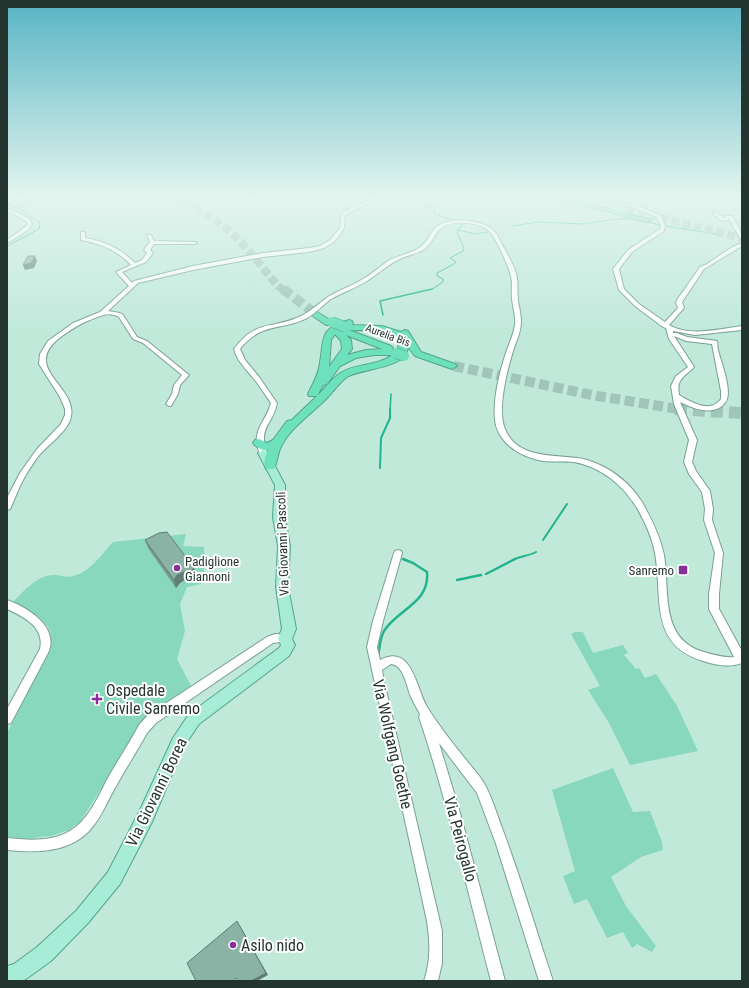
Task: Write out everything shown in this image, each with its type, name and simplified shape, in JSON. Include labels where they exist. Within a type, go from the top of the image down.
[{"type":"highway","points":[[287,430],[323,396],[339,378],[346,373],[387,363],[397,358],[403,350],[404,345],[402,340],[390,331],[379,328],[341,329],[325,320]]},
{"type":"highway","points":[[260,448],[269,453],[276,446],[327,377],[340,363],[356,354],[372,351],[401,354],[453,366],[418,354],[403,332],[393,326],[376,321],[356,321],[336,328],[329,335],[326,341],[324,368],[313,394]]},
{"type":"highway","points":[[327,377],[347,349],[347,343],[341,329]]},
{"type":"highway","name":"Aurelia Bis","points":[[341,329],[401,354]]},
{"type":"highway","points":[[270,466],[271,458],[276,446]]},
{"type":"main road","name":"Via Giovanni Pascoli","points":[[260,448],[280,485],[278,517],[284,546],[282,587],[289,628],[288,634],[285,638]]},
{"type":"main road","name":"Via Giovanni Borea","points":[[7,976],[19,972],[44,954],[82,917],[114,878],[146,816],[178,743],[194,719],[284,652],[288,645],[285,638]]},
{"type":"street","points":[[102,242],[113,247],[128,257],[134,265]]},
{"type":"street","points":[[132,286],[118,272],[144,261],[150,253],[147,250],[152,242]]},
{"type":"street","points":[[157,242],[195,243]]},
{"type":"street","points":[[7,507],[16,485],[43,446],[65,424],[67,418],[68,409],[42,364],[43,354],[50,342],[75,324],[103,312],[136,282],[193,268],[264,255],[310,250],[322,247],[330,242]]},
{"type":"street","points":[[260,448],[258,434],[272,412],[274,403],[257,378],[242,361],[238,352],[237,349],[246,337],[264,328],[303,317],[311,313],[325,301],[364,280],[396,258],[422,249],[428,242]]},
{"type":"street","points":[[498,242],[513,273],[514,294],[518,315],[516,330],[508,354],[500,388],[500,427],[505,438],[515,446],[533,456],[575,460],[607,472],[623,484],[634,496],[641,508],[656,544],[660,560],[665,619],[673,638],[689,651],[703,657],[731,661],[741,658],[714,608],[719,553],[708,520],[709,510],[706,491],[692,472],[688,462],[693,440],[677,404],[674,386],[675,380],[691,367],[683,352],[674,342],[669,328]]},
{"type":"street","points":[[644,242],[630,251],[616,269],[621,289],[637,305],[686,339],[715,342],[714,346],[719,362],[724,400],[715,407],[707,409],[684,402],[677,397]]},
{"type":"street","points":[[669,328],[681,308],[679,302],[683,294],[702,268],[709,266],[734,246],[742,244]]},
{"type":"street","points":[[103,312],[114,313],[121,316],[135,338],[145,342],[186,375],[177,386],[176,394],[169,404]]},
{"type":"street","points":[[669,328],[695,332],[742,328]]},
{"type":"street","points":[[377,668],[372,647],[398,553]]},
{"type":"street","points":[[7,604],[27,615],[36,623],[46,634],[47,642],[45,650],[7,719]]},
{"type":"street","points":[[7,844],[33,846],[52,844],[80,831],[93,816],[143,730],[152,719],[270,640],[274,638],[285,638]]},
{"type":"street","name":"Via Wolfgang Goethe","points":[[431,981],[435,972],[436,935],[434,916],[429,902],[377,668],[383,662],[388,660],[401,663],[418,700],[433,725],[481,789],[486,798],[546,981]]},
{"type":"street","name":"Via Peirogallo","points":[[418,700],[446,784],[489,942],[498,981]]},
{"type":"green space","name":"Ospedale Civile Sanremo","points":[[186,534],[183,546],[204,547],[204,576],[201,584],[187,587],[180,604],[185,631],[177,659],[191,686],[150,713],[138,726],[119,760],[80,822],[69,830],[51,836],[23,839],[7,837],[7,733],[49,649],[51,639],[50,630],[42,620],[13,602],[31,584],[42,578],[54,575],[71,577],[85,571],[113,542]]},
{"type":"green space","points":[[575,632],[583,632],[593,653],[623,645],[628,653],[624,655],[636,669],[639,668],[645,678],[656,674],[677,706],[698,751],[630,765],[609,723],[588,690],[600,686],[571,634]]},
{"type":"green space","points":[[613,768],[633,812],[650,811],[662,842],[663,850],[641,857],[611,877],[626,906],[656,946],[652,952],[637,944],[632,948],[623,932],[607,938],[587,899],[574,904],[563,876],[575,871],[552,790]]},
{"type":"building","points":[[28,256],[35,256],[31,263],[23,265]]},
{"type":"building","name":"Padiglione Giannoni","points":[[167,532],[194,568],[188,574],[186,571],[177,575],[174,580],[145,540],[159,533]]},
{"type":"building","name":"Asilo nido","points":[[237,921],[266,973],[251,981],[238,981],[236,978],[233,981],[196,981],[187,963]]},
{"type":"waterway","points":[[7,246],[14,242]]},
{"type":"waterway","points":[[431,290],[443,282],[443,279],[437,276],[437,273],[454,264],[456,262],[450,258],[463,251],[464,248],[461,242]]},
{"type":"waterway","points":[[383,315],[380,301],[432,289]]},
{"type":"waterway","points":[[390,410],[391,394]]},
{"type":"waterway","points":[[380,468],[381,438],[390,418],[390,410]]},
{"type":"waterway","points":[[543,540],[567,504]]},
{"type":"waterway","points":[[513,560],[536,552]]},
{"type":"waterway","points":[[378,655],[384,631],[390,623],[412,605],[424,591],[427,583],[427,572],[413,563],[403,559],[405,560]]},
{"type":"waterway","points":[[486,574],[513,560]]},
{"type":"waterway","points":[[457,580],[481,575]]},
{"type":"tunnel","points":[[241,242],[278,286],[284,290]]},
{"type":"tunnel","points":[[283,289],[317,315]]},
{"type":"tunnel","points":[[454,366],[597,396],[681,409]]},
{"type":"tunnel","points":[[675,409],[681,409]]},
{"type":"tunnel","points":[[681,409],[742,413]]},
{"type":"tunnel","points":[[681,409],[685,410]]},
{"type":"place","name":"Padiglione Giannoni","points":[[177,568]]},
{"type":"place","name":"Sanremo","points":[[683,570]]},
{"type":"place","name":"Ospedale Civile Sanremo","points":[[97,699]]},
{"type":"place","name":"Asilo nido","points":[[233,945]]}]
